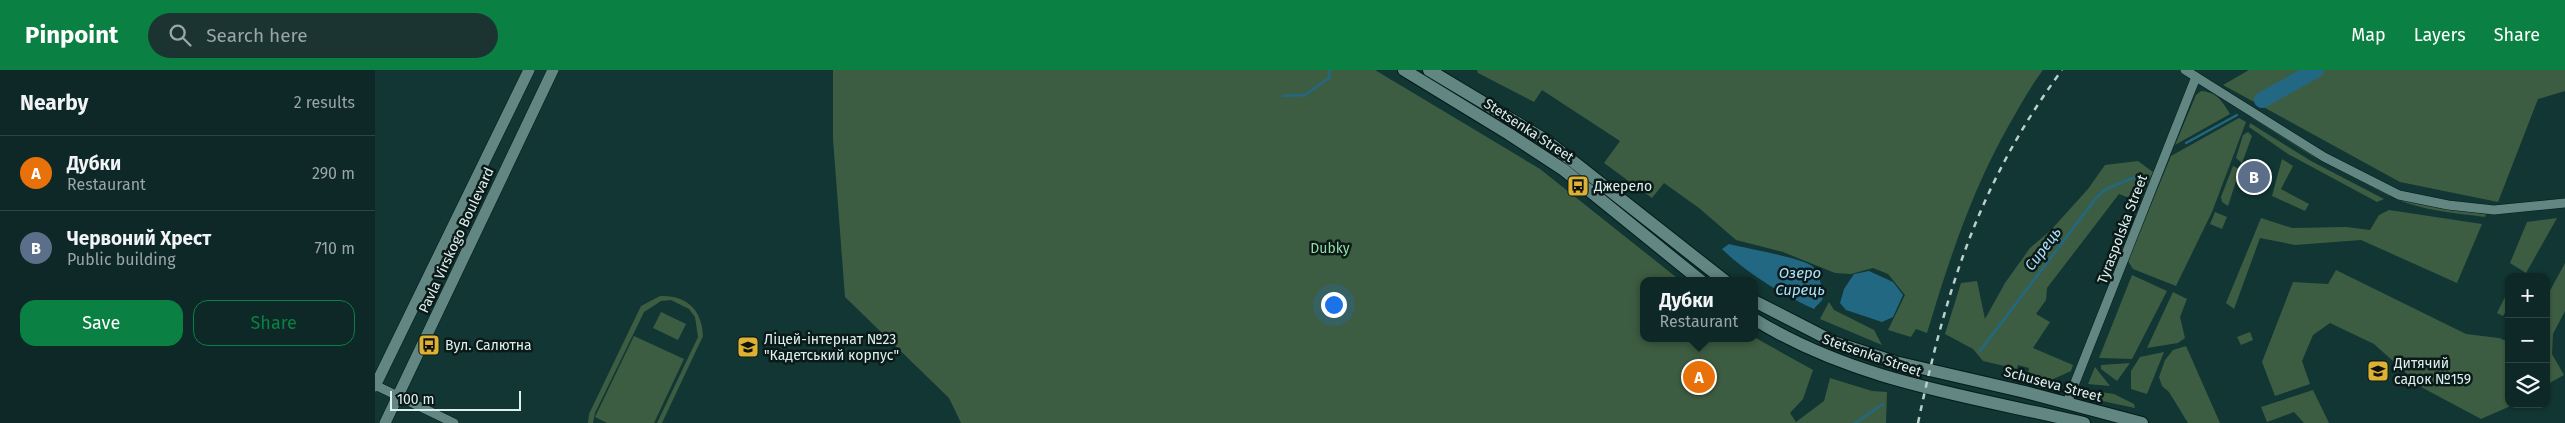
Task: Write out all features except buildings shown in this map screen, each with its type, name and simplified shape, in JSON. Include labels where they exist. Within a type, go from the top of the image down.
[{"type":"main road","name":"Stetsenka Street","points":[[1403,70],[1509,134],[1563,170],[1696,277]]},
{"type":"main road","name":"Stetsenka Street","points":[[1429,70],[1547,142],[1720,277]]},
{"type":"main road","name":"Stetsenka Street","points":[[1758,302],[1836,343],[1895,362],[1955,376]]},
{"type":"main road","name":"Stetsenka Street","points":[[1758,321],[1826,357],[1892,380],[2084,423]]},
{"type":"main road","name":"Schuseva Street","points":[[1955,376],[2142,423]]},
{"type":"street","name":"Pavla Virskogo Boulevard","points":[[375,385],[529,70]]},
{"type":"street","name":"Pavla Virskogo Boulevard","points":[[385,423],[553,70]]},
{"type":"street","points":[[2185,70],[2324,158],[2399,195],[2448,205],[2494,210],[2565,203]]},
{"type":"street","name":"Tyraspolska Street","points":[[2067,403],[2196,77]]},
{"type":"street","points":[[375,385],[454,423]]},
{"type":"green space","name":"Dubky","points":[[833,70],[1375,70],[1540,169],[1676,277],[1640,277],[1640,342],[1758,342],[1758,339],[1813,370],[1803,399],[1790,413],[1796,422],[1824,401],[1830,378],[1872,391],[1887,392],[1886,423],[961,423],[949,398],[845,297],[833,139]]},
{"type":"green space","points":[[1477,70],[2043,70],[2009,125],[1983,175],[1962,227],[1927,333],[1916,329],[1911,337],[1888,330],[1905,295],[1888,274],[1873,268],[1851,274],[1835,273],[1783,252],[1736,240],[1699,208],[1664,183],[1652,198],[1604,163],[1620,141],[1542,90],[1534,102],[1478,73]]},
{"type":"green space","points":[[2249,70],[2565,70],[2565,91],[2538,99],[2498,202],[2400,182],[2223,85]]},
{"type":"green space","points":[[2201,91],[2215,95],[2222,101],[2230,114],[2175,145],[2196,95]]},
{"type":"green space","points":[[2253,116],[2391,195],[2389,196],[2312,156],[2252,118]]},
{"type":"green space","points":[[2239,118],[2246,122],[2212,212],[2176,286],[2133,269],[2128,261],[2171,156]]},
{"type":"green space","points":[[2250,123],[2311,161],[2384,199],[2377,202],[2288,154],[2249,127]]},
{"type":"green space","points":[[2248,132],[2252,136],[2242,163],[2236,158],[2243,135]]},
{"type":"green space","points":[[2282,159],[2293,166],[2281,189],[2309,204],[2305,211],[2272,196]]},
{"type":"green space","points":[[2138,161],[2153,172],[2137,201],[2119,194],[2047,288],[2046,300],[2036,314],[2050,322],[2033,348],[2073,365],[2071,371],[2051,380],[2028,376],[2029,368],[2018,365],[2017,369],[1983,361],[1973,349],[1945,334],[1961,283],[1977,281],[1985,319],[2005,283],[2030,248],[2051,230],[2088,189],[2105,165]]},
{"type":"green space","points":[[2233,166],[2240,169],[2228,206],[2222,202],[2221,197]]},
{"type":"green space","points":[[2399,198],[2440,208],[2486,214],[2485,217],[2440,211],[2396,199]]},
{"type":"green space","points":[[2389,210],[2482,224],[2457,283],[2361,240],[2295,245],[2260,238],[2234,309],[2226,303],[2261,218],[2292,228],[2346,227],[2370,230],[2379,215]]},
{"type":"green space","points":[[2215,212],[2227,217],[2222,229],[2210,224]]},
{"type":"green space","points":[[2557,218],[2526,273],[2510,263],[2527,222]]},
{"type":"green space","points":[[2565,263],[2565,311],[2553,334],[2552,354],[2564,375],[2550,383],[2550,318],[2550,291]]},
{"type":"green space","points":[[2336,270],[2466,334],[2505,340],[2506,408],[2481,419],[2423,388],[2374,344],[2330,323],[2313,335],[2302,361],[2310,384],[2275,396],[2262,362],[2293,282],[2328,284]]},
{"type":"green space","points":[[2132,275],[2167,291],[2132,359],[2099,358]]},
{"type":"green space","points":[[2173,292],[2187,299],[2180,317],[2185,338],[2178,343],[2147,348]]},
{"type":"green space","points":[[660,296],[678,298],[691,306],[700,319],[703,336],[662,423],[657,423],[698,337],[695,317],[689,309],[671,300],[661,301],[644,312],[595,413],[593,423],[588,423],[589,414],[641,306]]},
{"type":"green space","points":[[2505,297],[2505,313],[2503,316],[2497,313]]},
{"type":"green space","points":[[1829,302],[1834,310],[1874,330],[1882,345],[1820,319]]},
{"type":"green space","points":[[661,312],[686,324],[678,340],[653,328]]},
{"type":"green space","points":[[2250,332],[2253,340],[2241,345],[2237,337]]},
{"type":"green space","points":[[634,336],[684,359],[654,423],[607,423],[595,417]]},
{"type":"green space","points":[[2186,346],[2220,423],[2188,423],[2169,392],[2162,386],[2159,377],[2165,360],[2173,350]]},
{"type":"green space","points":[[2164,352],[2147,394],[2131,389],[2131,371],[2140,357]]},
{"type":"green space","points":[[2130,363],[2117,381],[2101,369],[2101,365]]},
{"type":"green space","points":[[2095,367],[2110,386],[2088,384]]},
{"type":"green space","points":[[2087,390],[2114,394],[2134,404],[2135,408],[2102,401],[2086,394]]},
{"type":"green space","points":[[2313,390],[2329,423],[2304,423],[2294,412],[2267,422],[2261,407]]},
{"type":"water","name":"Озеро Сирець","points":[[1729,244],[1786,257],[1812,266],[1817,272],[1823,292],[1822,300],[1814,309],[1789,297],[1754,275],[1722,249]]},
{"type":"water","name":"Озеро Сирець","points":[[1869,271],[1893,282],[1903,295],[1893,317],[1882,322],[1846,310],[1840,303],[1844,289],[1854,274]]},
{"type":"waterway","points":[[1283,96],[1305,95],[1329,78],[1330,70]]},
{"type":"waterway","points":[[2262,100],[2316,70]]},
{"type":"waterway","name":"Сирець","points":[[2186,143],[2237,115]]},
{"type":"waterway","name":"Сирець","points":[[1980,351],[2096,198],[2106,189],[2138,176]]},
{"type":"waterway","name":"Сирець","points":[[1855,423],[1883,404]]},
{"type":"railway","points":[[1918,423],[1941,327],[1954,282],[1970,238],[1988,195],[2009,153],[2033,112],[2062,70]]},
{"type":"place","name":"Червоний Хрест","points":[[2254,177]]},
{"type":"place","name":"Джерело","points":[[1578,186]]},
{"type":"place","name":"Вул. Салютна","points":[[429,345]]},
{"type":"place","name":"Ліцей-інтернат №23 \"Кадетський корпус\"","points":[[748,347]]},
{"type":"place","name":"Дитячий садок №159","points":[[2378,371]]},
{"type":"place","name":"Дубки","points":[[1699,377]]}]
